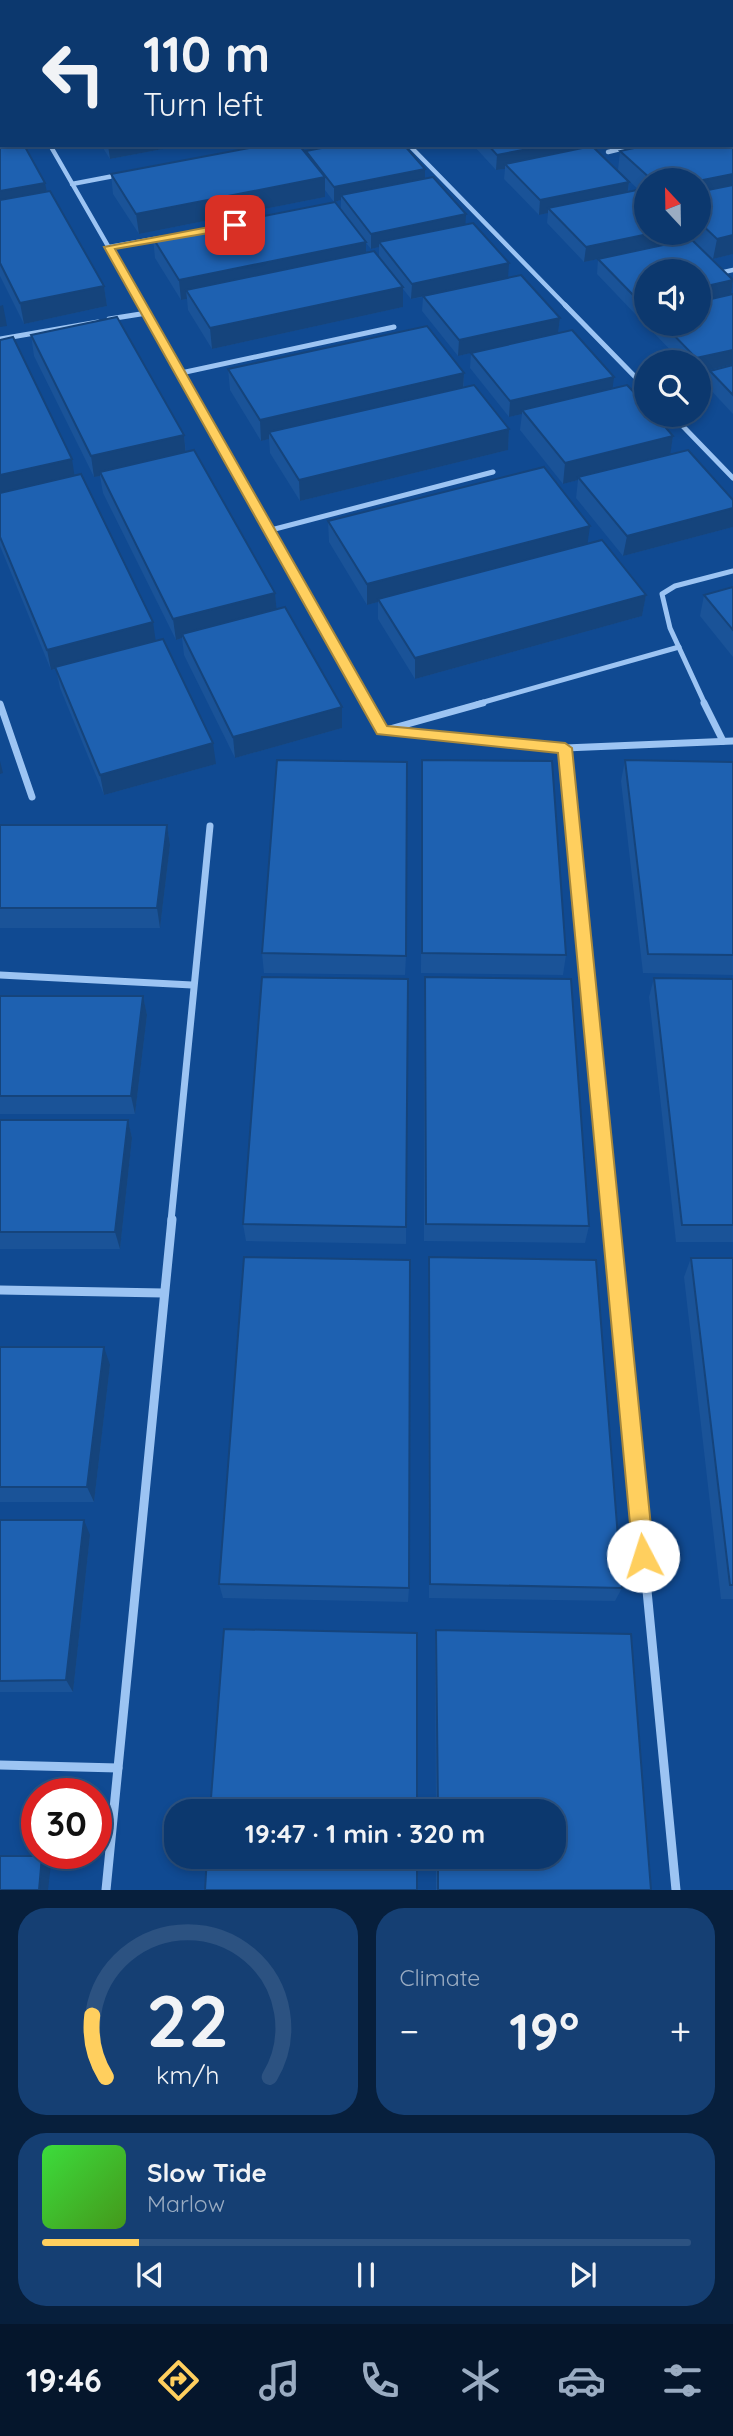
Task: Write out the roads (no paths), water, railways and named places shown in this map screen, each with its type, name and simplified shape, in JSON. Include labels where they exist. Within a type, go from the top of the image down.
[{"type":"street","points":[[51,147],[271,530],[382,731]]},
{"type":"street","points":[[411,147],[634,376]]},
{"type":"street","points":[[608,152],[629,147]]},
{"type":"street","points":[[72,184],[126,173]]},
{"type":"street","points":[[109,247],[163,238]]},
{"type":"street","points":[[724,272],[733,270]]},
{"type":"street","points":[[0,340],[146,313]]},
{"type":"street","points":[[181,373],[394,327]]},
{"type":"street","points":[[683,427],[733,478]]},
{"type":"street","points":[[271,530],[493,472]]},
{"type":"street","points":[[723,741],[680,647],[663,605],[662,594],[675,586],[733,571]]},
{"type":"street","points":[[382,731],[680,647]]},
{"type":"street","points":[[0,704],[32,797]]},
{"type":"street","points":[[382,731],[565,748],[733,741]]},
{"type":"street","points":[[565,748],[676,1890]]},
{"type":"street","points":[[106,1890],[192,985],[210,826]]},
{"type":"street","points":[[0,975],[192,985]]},
{"type":"street","points":[[0,1290],[163,1293]]},
{"type":"street","points":[[0,1765],[118,1768]]}]
